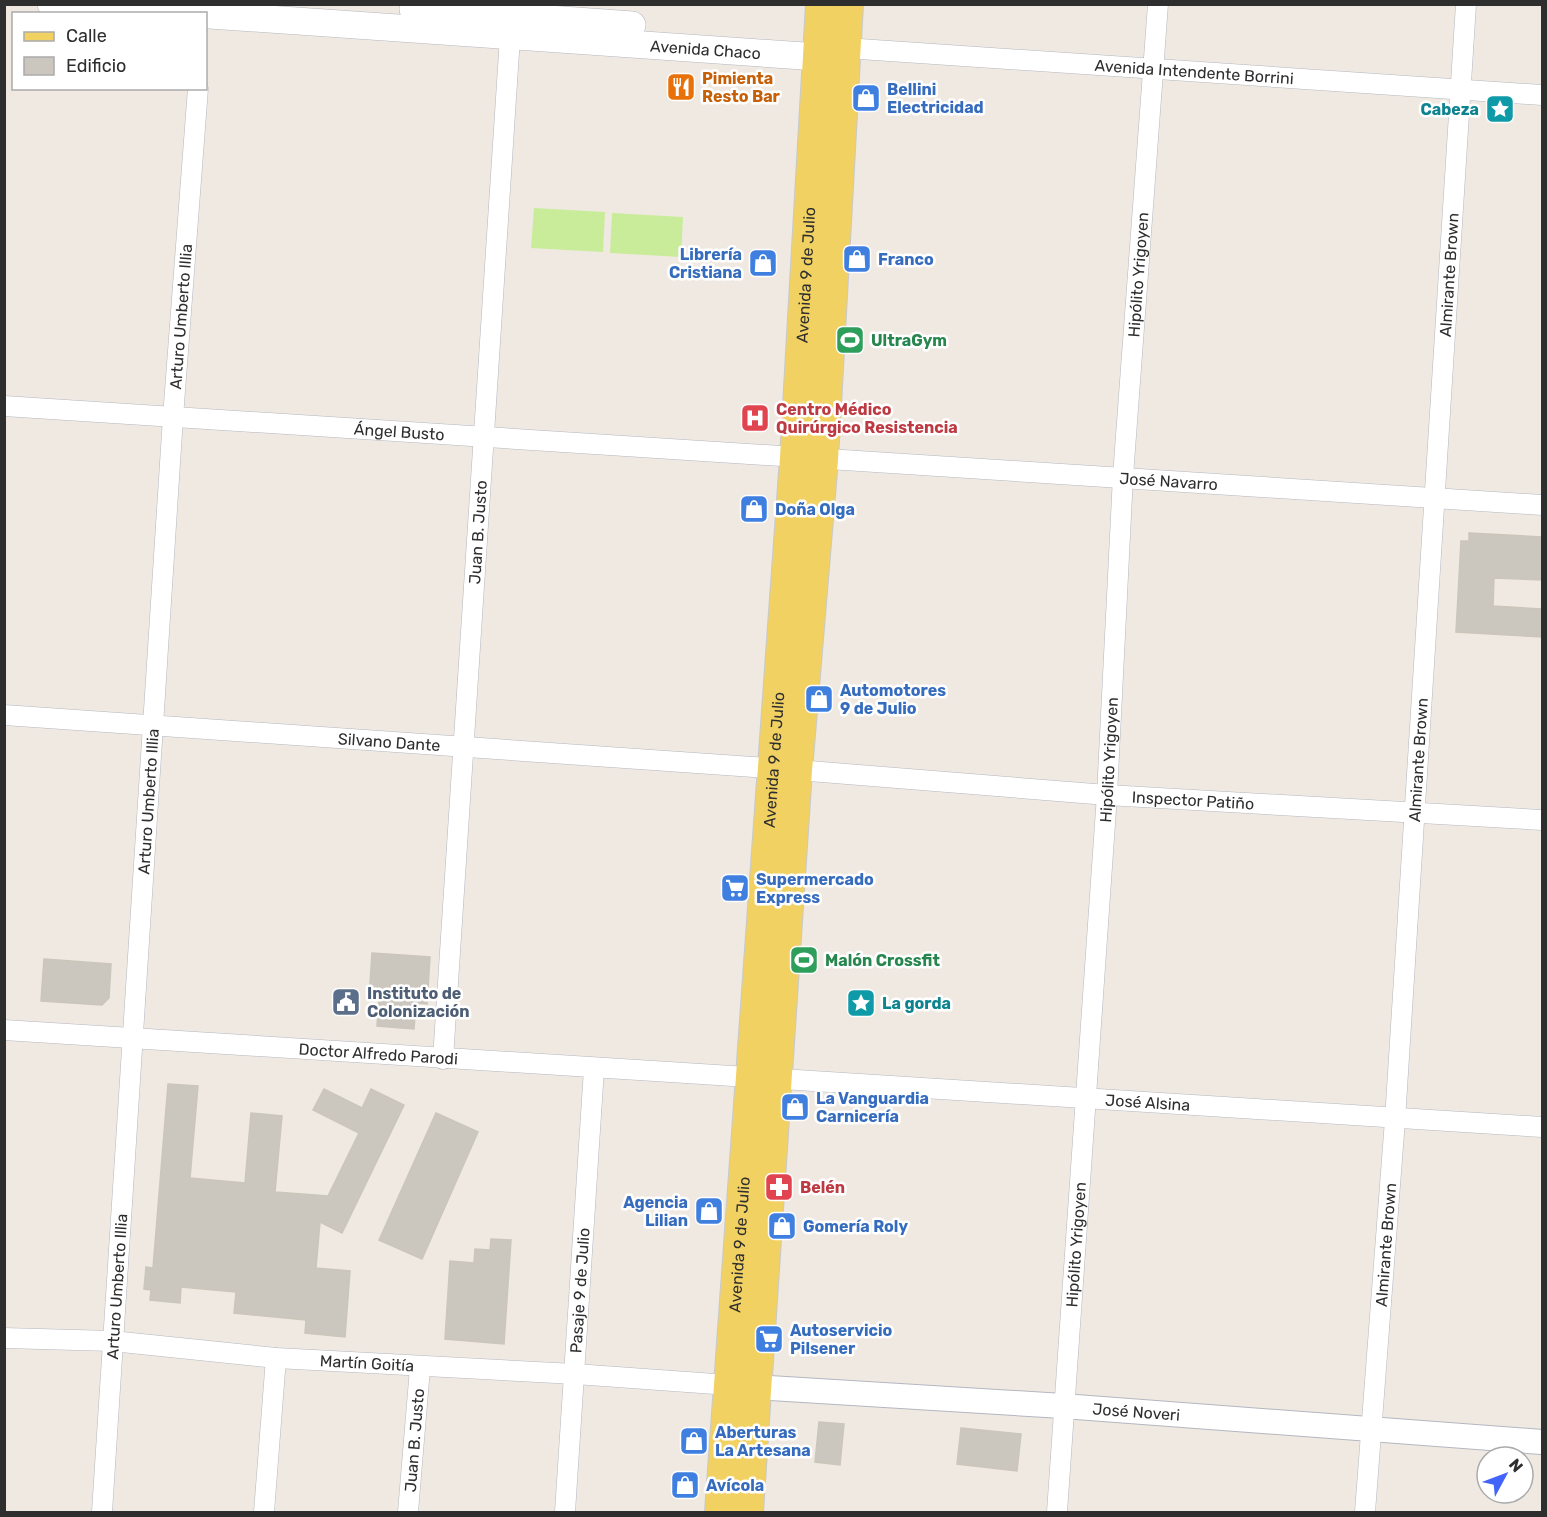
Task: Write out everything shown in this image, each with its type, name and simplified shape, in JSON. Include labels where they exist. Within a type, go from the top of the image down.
[{"type":"main road","name":"Avenida Chaco","points":[[51,4],[186,12]]},
{"type":"main road","name":"Avenida Chaco","points":[[333,4],[511,18],[827,48]]},
{"type":"main road","name":"Avenida 9 de Julio","points":[[748,1512],[743,1387],[785,769],[809,459],[827,48],[821,4]]},
{"type":"main road","name":"Avenida 9 de Julio","points":[[827,48],[848,4]]},
{"type":"main road","name":"Avenida Chaco","points":[[207,13],[511,18]]},
{"type":"main road","name":"Avenida 9 de Julio","points":[[720,1512],[743,1387]]},
{"type":"street","name":"Hipólito Yrigoyen","points":[[1057,1512],[1107,795],[1124,476],[1158,4]]},
{"type":"street","name":"Almirante Brown","points":[[1365,1512],[1395,1120],[1466,4]]},
{"type":"street","name":"Juan B. Justo","points":[[443,1059],[511,18]]},
{"type":"street","name":"Avenida Intendente Borrini","points":[[827,48],[1542,95]]},
{"type":"street","name":"Arturo Umberto Illia","points":[[102,1512],[155,726],[173,417],[198,90]]},
{"type":"street","name":"Ángel Busto","points":[[4,406],[809,459]]},
{"type":"street","name":"José Navarro","points":[[809,459],[1124,476],[1542,505]]},
{"type":"street","name":"Silvano Dante","points":[[4,715],[785,769]]},
{"type":"street","name":"Inspector Patiño","points":[[785,769],[1107,795],[1542,820]]},
{"type":"street","name":"Doctor Alfredo Parodi","points":[[4,1030],[594,1069],[765,1077]]},
{"type":"street","name":"Pasaje 9 de Julio","points":[[565,1512],[594,1069]]},
{"type":"street","name":"José Alsina","points":[[765,1077],[1395,1120],[1542,1127]]},
{"type":"street","name":"Martín Goitía","points":[[4,1338],[112,1341],[276,1358],[420,1368],[575,1374],[743,1387]]},
{"type":"street","points":[[264,1512],[276,1358]]},
{"type":"street","name":"Juan B. Justo","points":[[408,1512],[420,1368]]},
{"type":"street","name":"José Noveri","points":[[743,1387],[1063,1406],[1542,1442]]},
{"type":"green space","points":[[534,208],[605,212],[603,252],[531,248]]},
{"type":"green space","points":[[612,213],[683,217],[681,257],[610,253]]},
{"type":"building","points":[[1469,533],[1542,537],[1542,580],[1494,578],[1493,606],[1542,609],[1542,637],[1456,632],[1461,541],[1469,541]]},
{"type":"building","points":[[372,953],[430,957],[427,1004],[416,1003],[414,1029],[377,1026],[379,1000],[369,999]]},
{"type":"building","points":[[44,959],[111,964],[109,998],[102,1005],[41,1001]]},
{"type":"building","points":[[168,1084],[198,1086],[190,1178],[245,1183],[251,1113],[282,1116],[275,1192],[328,1196],[359,1133],[313,1110],[324,1089],[362,1108],[371,1089],[404,1105],[342,1233],[320,1222],[316,1268],[350,1271],[345,1337],[305,1333],[306,1320],[234,1313],[236,1292],[181,1287],[180,1303],[150,1300],[151,1290],[144,1289],[146,1267],[153,1268]]},
{"type":"building","points":[[436,1113],[478,1132],[422,1259],[379,1240]]},
{"type":"building","points":[[491,1239],[511,1240],[504,1344],[445,1339],[450,1261],[474,1263],[475,1249],[490,1250]]},
{"type":"building","points":[[819,1422],[844,1424],[840,1465],[815,1462]]},
{"type":"building","points":[[961,1428],[1021,1434],[1017,1471],[957,1464]]},
{"type":"place","name":"Pimienta Resto Bar","points":[[681,87]]},
{"type":"place","name":"Bellini Electricidad","points":[[866,98]]},
{"type":"place","name":"Cabeza","points":[[1500,109]]},
{"type":"place","name":"Franco","points":[[857,259]]},
{"type":"place","name":"Librería Cristiana","points":[[763,263]]},
{"type":"place","name":"UltraGym","points":[[850,340]]},
{"type":"place","name":"Centro Médico Quirúrgico Resistencia","points":[[755,418]]},
{"type":"place","name":"Doña Olga","points":[[754,509]]},
{"type":"place","name":"Automotores 9 de Julio","points":[[819,699]]},
{"type":"place","name":"Supermercado Express","points":[[735,888]]},
{"type":"place","name":"Malón Crossfit","points":[[804,960]]},
{"type":"place","name":"Instituto de Colonización","points":[[346,1002]]},
{"type":"place","name":"La gorda","points":[[861,1003]]},
{"type":"place","name":"La Vanguardia Carnicería","points":[[795,1107]]},
{"type":"place","name":"Belén","points":[[779,1187]]},
{"type":"place","name":"Agencia Lilian","points":[[709,1211]]},
{"type":"place","name":"Gomería Roly","points":[[782,1226]]},
{"type":"place","name":"Autoservicio Pilsener","points":[[769,1339]]},
{"type":"place","name":"Aberturas La Artesana","points":[[694,1441]]},
{"type":"place","name":"Avícola","points":[[685,1485]]}]
